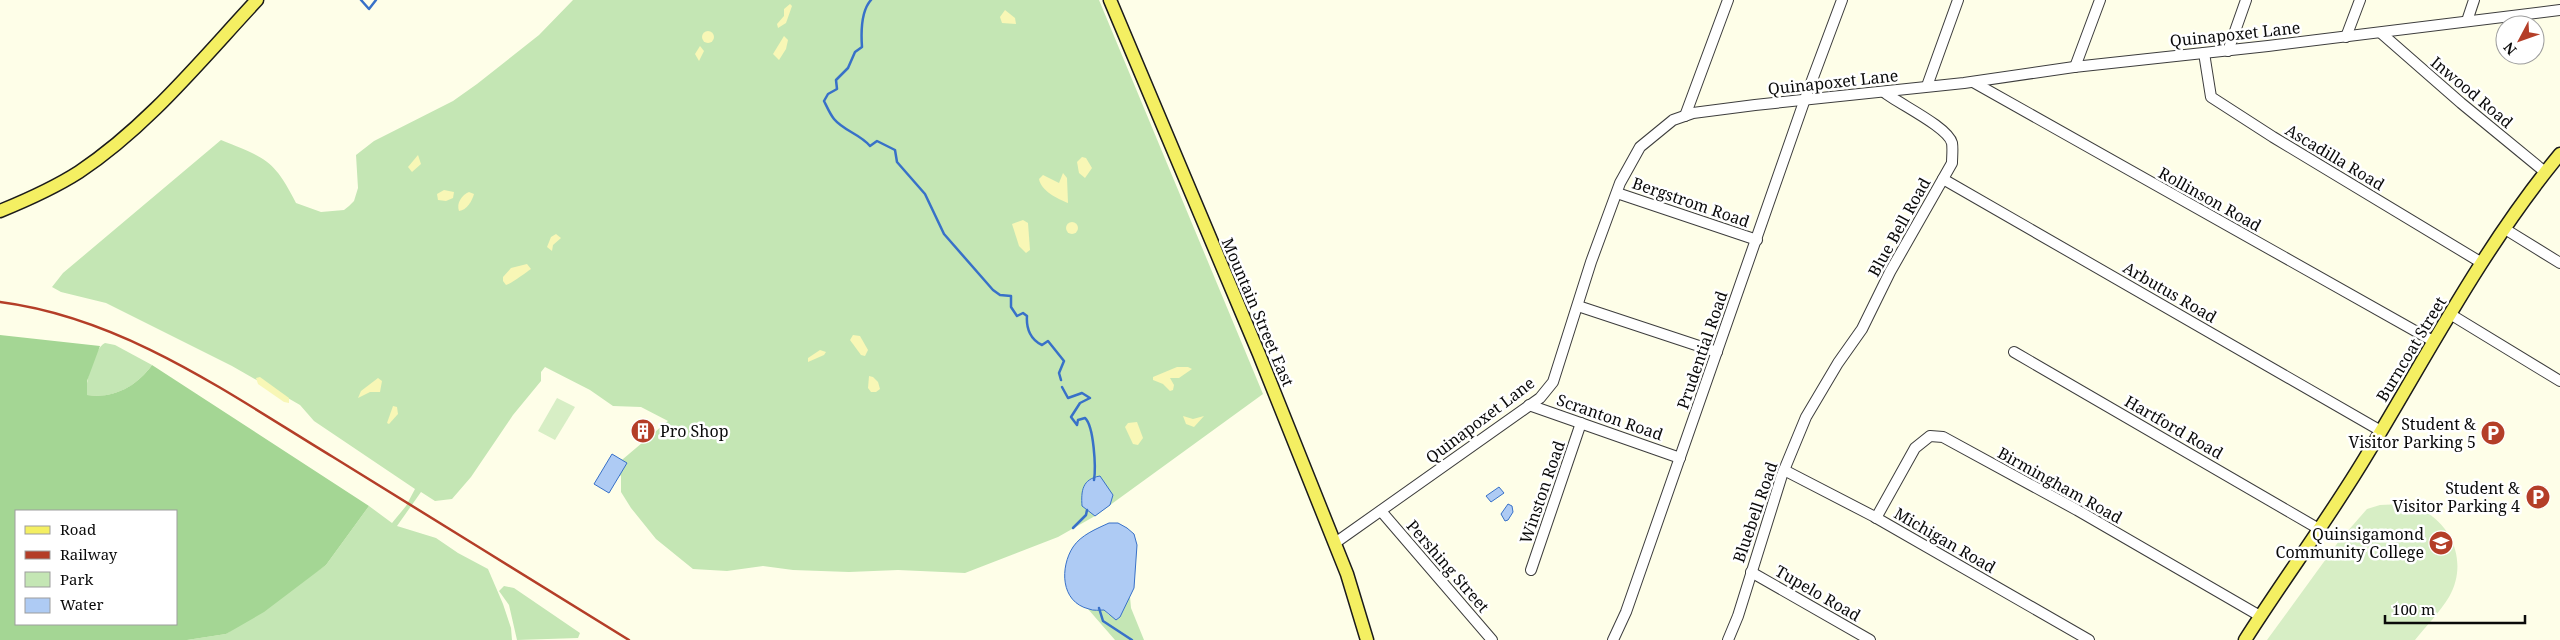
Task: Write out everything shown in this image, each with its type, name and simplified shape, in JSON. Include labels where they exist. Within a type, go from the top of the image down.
[{"type":"main road","points":[[0,211],[78,172],[119,140],[154,111],[209,55],[257,0]]},
{"type":"main road","name":"Mountain Street East","points":[[1110,0],[1258,354],[1347,574],[1367,640]]},
{"type":"main road","name":"Burncoat Street","points":[[2245,640],[2381,431],[2432,341],[2482,263],[2545,172],[2560,154]]},
{"type":"street","points":[[1685,116],[1728,0]]},
{"type":"street","name":"Prudential Road","points":[[1613,640],[1627,611],[1757,240],[1804,99],[1842,0]]},
{"type":"street","points":[[1927,86],[1958,0]]},
{"type":"street","points":[[2075,67],[2100,0]]},
{"type":"street","points":[[2228,51],[2246,0]]},
{"type":"street","points":[[2346,37],[2360,0]]},
{"type":"street","points":[[2467,21],[2474,0]]},
{"type":"street","name":"Quinapoxet Lane","points":[[1334,543],[1540,398],[1553,382],[1591,262],[1629,164],[1640,147],[1673,120],[1685,116],[1804,99],[1973,82],[2075,67],[2228,51],[2560,10]]},
{"type":"street","name":"Inwood Road","points":[[2381,33],[2461,104],[2545,172]]},
{"type":"street","name":"Ascadilla Road","points":[[2204,53],[2211,97],[2272,137],[2482,263]]},
{"type":"street","name":"Rollinson Road","points":[[1973,82],[2432,341]]},
{"type":"street","name":"Blue Bell Road","points":[[1818,397],[1838,363],[1862,329],[1890,272],[1952,163],[1952,142],[1939,126],[1902,106],[1884,92]]},
{"type":"street","name":"Arbutus Road","points":[[1943,180],[2381,431]]},
{"type":"street","name":"Bergstrom Road","points":[[1617,193],[1757,240]]},
{"type":"street","points":[[2505,229],[2560,263]]},
{"type":"street","points":[[1578,306],[1717,352]]},
{"type":"street","points":[[2450,314],[2560,381]]},
{"type":"street","name":"Hartford Road","points":[[2014,352],[2319,529]]},
{"type":"street","name":"Bluebell Road","points":[[1728,640],[1784,470],[1806,417],[1818,397]]},
{"type":"street","name":"Scranton Road","points":[[1529,405],[1680,458]]},
{"type":"street","name":"Winston Road","points":[[1531,570],[1581,423]]},
{"type":"street","name":"Birmingham Road","points":[[1876,518],[1917,445],[1930,436],[1943,437],[2077,510],[2260,616]]},
{"type":"street","name":"Michigan Road","points":[[1784,470],[1876,518],[2089,640]]},
{"type":"street","name":"Pershing Street","points":[[1381,511],[1492,640]]},
{"type":"street","name":"Tupelo Road","points":[[1751,572],[1870,640]]},
{"type":"green space","points":[[573,0],[1099,0],[1263,394],[1095,516],[1058,537],[965,573],[898,570],[849,572],[793,570],[763,566],[727,571],[693,569],[656,539],[631,508],[621,492],[621,476],[610,470],[668,421],[641,407],[613,406],[590,390],[545,367],[541,372],[541,381],[513,415],[471,477],[452,499],[435,501],[421,492],[397,526],[436,538],[458,553],[488,569],[503,604],[511,628],[512,640],[187,640],[226,634],[326,565],[369,506],[392,523],[406,506],[415,489],[314,421],[300,405],[232,366],[106,303],[61,292],[52,287],[63,273],[221,140],[248,151],[267,162],[281,177],[296,203],[321,212],[344,210],[354,201],[358,188],[356,155],[374,141],[453,101],[477,84],[539,35]]},
{"type":"green space","points":[[0,335],[100,346],[87,381],[87,395],[106,395],[124,389],[139,379],[152,365],[369,506],[326,565],[264,612],[226,634],[187,640],[0,640]]},
{"type":"green space","points":[[105,343],[115,345],[152,365],[132,385],[124,389],[106,395],[87,395],[87,383],[91,367],[97,352]]},
{"type":"green space","points":[[557,398],[575,407],[555,440],[538,431]]},
{"type":"green space","points":[[2402,504],[2422,510],[2435,518],[2444,527],[2455,549],[2457,561],[2457,573],[2449,597],[2415,640],[2267,640],[2339,541],[2367,509],[2380,505]]},
{"type":"green space","points":[[504,586],[514,588],[580,633],[578,638],[517,640],[509,605],[499,591]]},
{"type":"green space","points":[[1130,597],[1131,608],[1144,640],[1115,640],[1088,609],[1104,610],[1109,615],[1120,617],[1121,611]]},
{"type":"sand","points":[[790,4],[792,6],[786,23],[778,28],[777,24],[784,16],[784,9]]},
{"type":"sand","points":[[1005,10],[1015,18],[1016,24],[1002,23],[1000,17]]},
{"type":"sand","points":[[706,31],[710,31],[714,37],[710,43],[706,43],[702,39],[702,35]]},
{"type":"sand","points":[[784,36],[788,40],[786,49],[779,60],[773,54]]},
{"type":"sand","points":[[700,46],[704,51],[699,61],[695,54]]},
{"type":"sand","points":[[418,155],[421,164],[412,172],[408,167]]},
{"type":"sand","points":[[1082,157],[1086,158],[1092,168],[1085,178],[1079,173],[1077,162]]},
{"type":"sand","points":[[1063,173],[1067,178],[1068,203],[1046,191],[1039,179],[1043,175],[1059,183]]},
{"type":"sand","points":[[444,190],[454,192],[453,198],[446,201],[438,200],[437,194]]},
{"type":"sand","points":[[469,192],[474,194],[472,199],[467,207],[459,211],[458,205],[460,200]]},
{"type":"sand","points":[[1023,220],[1028,223],[1030,250],[1026,253],[1019,246],[1012,224]]},
{"type":"sand","points":[[1070,222],[1074,222],[1078,228],[1074,234],[1070,234],[1066,230],[1066,226]]},
{"type":"sand","points":[[556,234],[561,238],[553,245],[552,251],[547,247],[551,237]]},
{"type":"sand","points":[[527,264],[531,269],[506,285],[503,277],[511,268]]},
{"type":"sand","points":[[853,335],[860,336],[868,350],[865,356],[861,355],[850,340]]},
{"type":"sand","points":[[820,350],[826,352],[824,355],[808,362],[808,358]]},
{"type":"sand","points":[[1177,367],[1192,369],[1179,378],[1170,378],[1174,385],[1173,390],[1170,391],[1163,384],[1153,380],[1153,377]]},
{"type":"sand","points":[[869,376],[878,382],[880,389],[876,392],[871,392],[868,388]]},
{"type":"sand","points":[[260,377],[289,398],[289,403],[284,402],[258,384],[256,378]]},
{"type":"sand","points":[[378,378],[382,381],[380,392],[370,392],[358,398],[361,391]]},
{"type":"sand","points":[[393,406],[397,407],[398,414],[389,424],[387,423]]},
{"type":"sand","points":[[1183,416],[1193,419],[1204,416],[1194,427],[1186,424]]},
{"type":"sand","points":[[1137,422],[1143,438],[1138,445],[1133,444],[1125,427],[1128,423]]},
{"type":"water","points":[[612,454],[627,463],[609,493],[594,484]]},
{"type":"water","points":[[1100,476],[1113,495],[1110,505],[1095,516],[1082,506],[1082,495],[1086,483]]},
{"type":"water","points":[[1499,487],[1504,493],[1491,502],[1486,496]]},
{"type":"water","points":[[1508,504],[1512,506],[1513,512],[1508,520],[1505,521],[1501,514]]},
{"type":"water","points":[[1109,523],[1118,523],[1127,528],[1134,534],[1137,545],[1134,588],[1120,617],[1116,620],[1104,610],[1092,610],[1079,605],[1072,599],[1065,583],[1066,564],[1073,547],[1084,536]]},
{"type":"waterway","points":[[361,0],[369,9],[376,0]]},
{"type":"waterway","points":[[871,0],[863,16],[862,47],[855,52],[848,68],[836,80],[837,89],[828,94],[824,101],[827,108],[838,123],[862,138],[870,146],[877,141],[895,150],[897,162],[925,194],[944,234],[993,290],[1000,295],[1011,296],[1011,307],[1017,316],[1023,313],[1027,316],[1028,330],[1032,337],[1042,345],[1048,341],[1064,361],[1059,373],[1061,380]]},
{"type":"waterway","points":[[1062,387],[1068,398],[1082,393],[1090,398],[1080,403],[1071,417],[1077,425],[1078,420],[1085,418],[1088,422],[1094,448],[1094,480]]},
{"type":"waterway","points":[[1073,528],[1086,515],[1087,510]]},
{"type":"waterway","points":[[1099,608],[1103,621],[1132,640]]},
{"type":"railway","points":[[0,302],[46,311],[90,324],[132,341],[215,384],[629,640]]},
{"type":"place","name":"Pro Shop","points":[[643,431]]},
{"type":"place","name":"Student & Visitor Parking 5","points":[[2493,433]]},
{"type":"place","name":"Student & Visitor Parking 4","points":[[2538,497]]},
{"type":"place","name":"Quinsigamond Community College","points":[[2441,543]]}]
